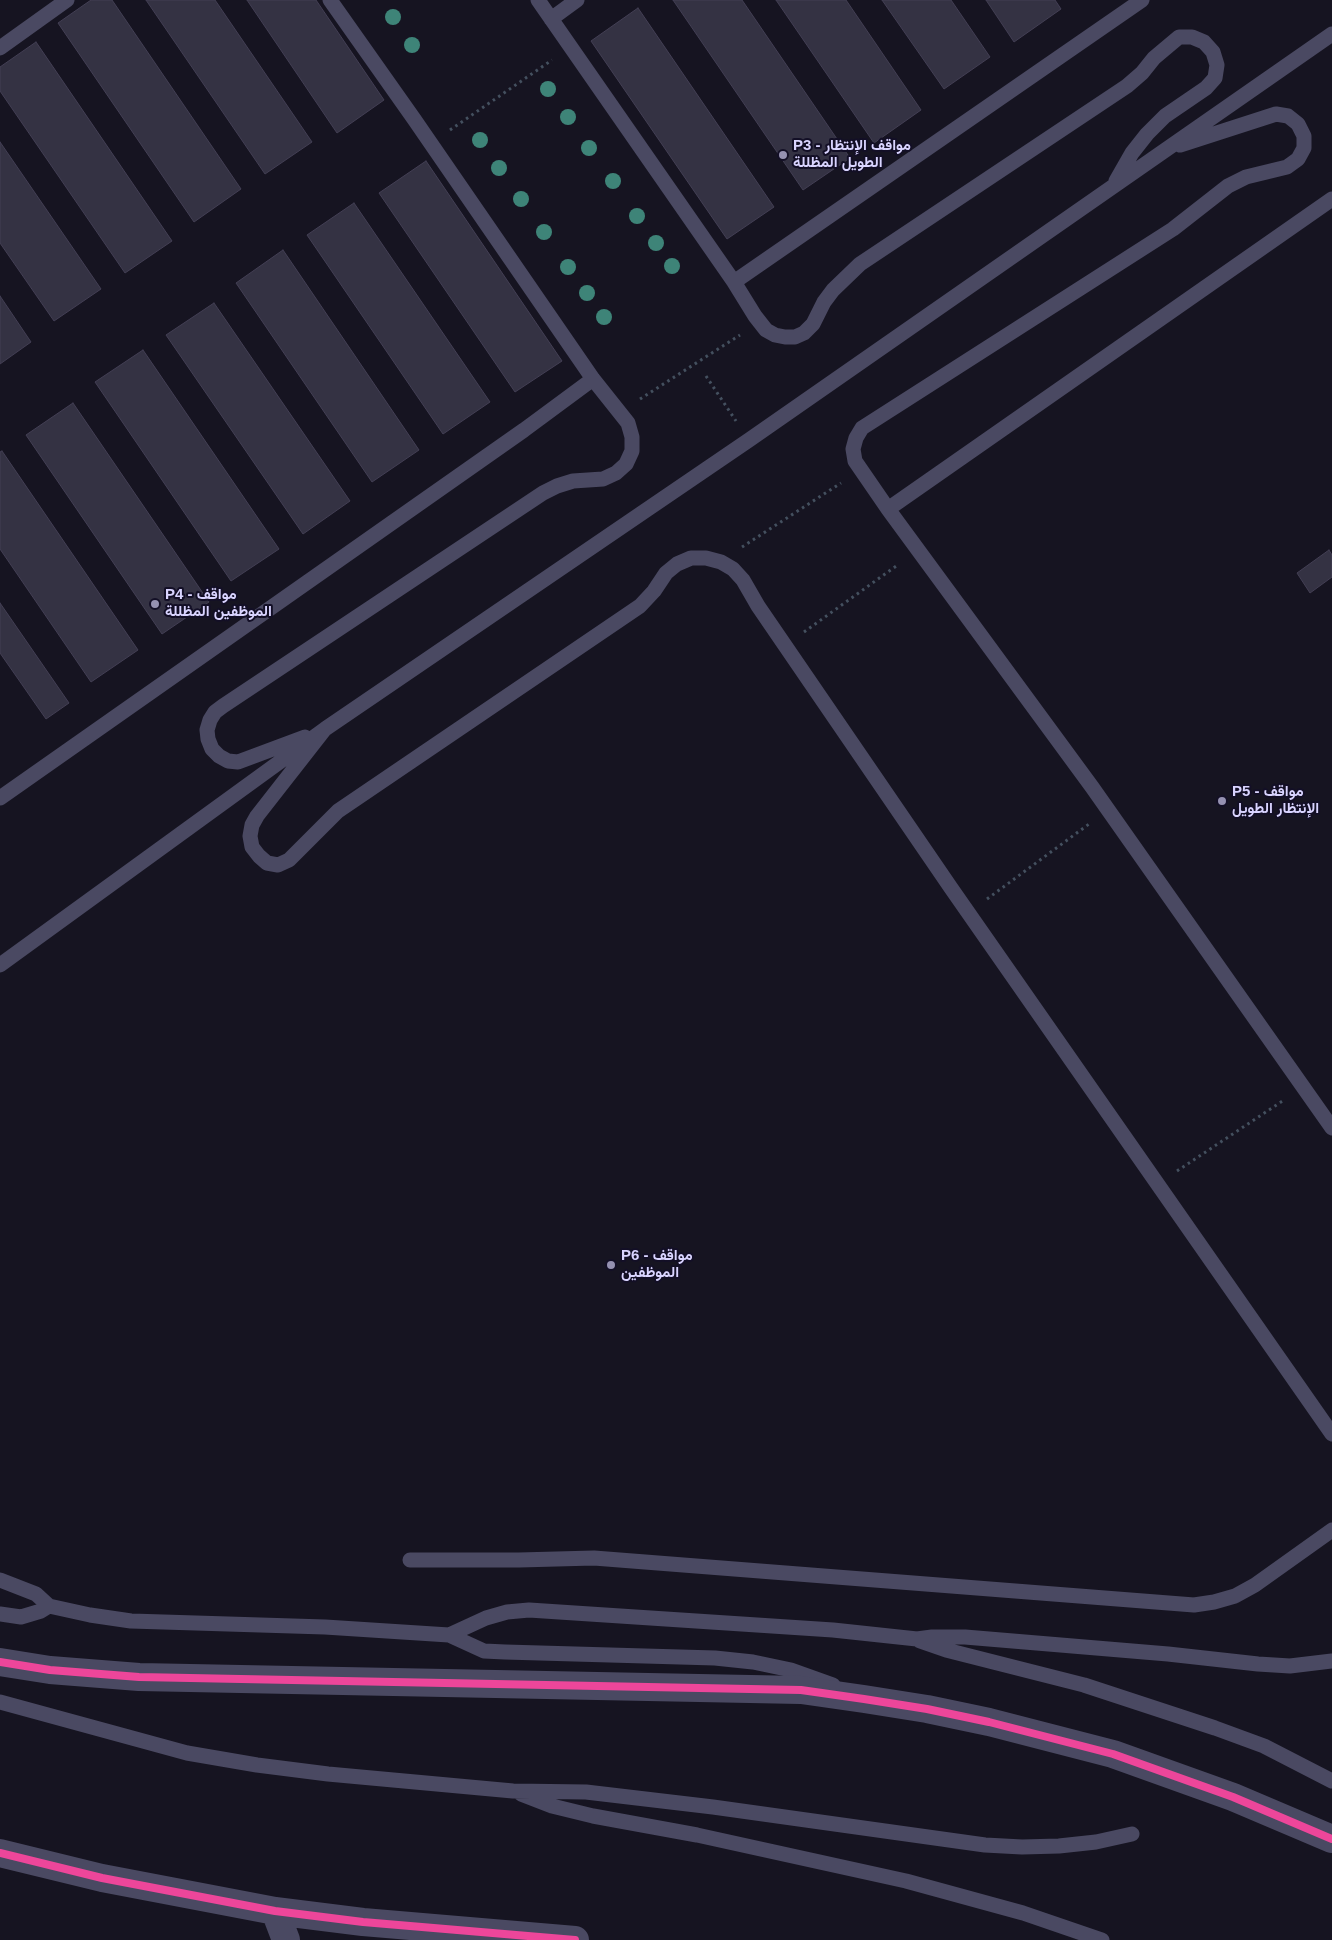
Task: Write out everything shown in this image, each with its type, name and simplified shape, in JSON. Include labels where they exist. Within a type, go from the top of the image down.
[{"type":"street","points":[[0,1662],[50,1670],[130,1676],[801,1690],[927,1709],[989,1722],[1112,1754],[1233,1796],[1332,1839]]},
{"type":"street","points":[[0,1853],[102,1878],[275,1911],[360,1931],[575,1940]]},
{"type":"street","points":[[275,1911],[286,1940]]},
{"type":"lane","points":[[0,48],[67,0]]},
{"type":"lane","points":[[325,729],[238,762],[228,761],[212,749],[208,740],[207,730],[215,712],[223,706],[543,493],[572,481],[603,479],[616,474],[626,464],[632,450],[632,437],[628,423],[593,379],[330,0]]},
{"type":"lane","points":[[538,0],[760,322],[766,330],[775,335],[795,337],[804,333],[813,324],[824,302],[833,290],[860,264],[1127,86],[1142,73],[1154,58],[1179,37],[1192,37],[1204,42],[1213,52],[1217,65],[1215,78],[1206,88],[1166,116],[1148,134],[1132,154],[1114,184]]},
{"type":"lane","points":[[551,18],[577,0]]},
{"type":"lane","points":[[734,282],[1142,0]]},
{"type":"lane","points":[[0,965],[325,729],[741,445],[1332,34]]},
{"type":"lane","points":[[1164,150],[1276,114],[1288,116],[1298,124],[1304,136],[1304,148],[1298,159],[1287,167],[1246,177],[1228,186],[1173,229],[862,428],[856,438],[854,449],[855,461],[1108,810],[1332,1128]]},
{"type":"lane","points":[[888,509],[1332,199]]},
{"type":"lane","points":[[0,798],[492,453],[593,379]]},
{"type":"lane","points":[[325,729],[257,816],[252,826],[250,836],[252,847],[267,863],[278,865],[289,860],[300,852],[338,811],[640,606],[654,591],[666,573],[677,564],[691,558],[706,558],[721,562],[733,569],[743,580],[785,645],[969,913],[1332,1434]]},
{"type":"lane","points":[[410,1560],[594,1558],[1194,1604],[1235,1596],[1255,1585],[1332,1530]]},
{"type":"lane","points":[[0,1580],[36,1594],[49,1606],[131,1621],[325,1627],[448,1635],[484,1651],[714,1658],[754,1662],[791,1670],[829,1683],[864,1699]]},
{"type":"lane","points":[[0,1614],[21,1617],[41,1611],[49,1606]]},
{"type":"lane","points":[[448,1635],[486,1618],[507,1612],[529,1610],[833,1630],[916,1639],[965,1637],[1168,1654],[1258,1664],[1290,1666],[1332,1661]]},
{"type":"lane","points":[[916,1639],[946,1650],[1084,1685],[1215,1728],[1264,1746],[1332,1781]]},
{"type":"lane","points":[[0,1702],[187,1753],[328,1774],[513,1792],[586,1792],[713,1806],[985,1845],[1059,1846],[1096,1842],[1132,1834]]},
{"type":"lane","points":[[513,1792],[552,1806],[593,1816],[697,1835],[906,1881],[1023,1914],[1102,1940]]},
{"type":"path","points":[[430,143],[572,47]]},
{"type":"path","points":[[619,412],[698,364],[760,322]]},
{"type":"path","points":[[721,562],[798,510],[861,471]]},
{"type":"path","points":[[785,645],[920,550]]},
{"type":"path","points":[[969,913],[1108,810]]},
{"type":"path","points":[[1158,1184],[1303,1087]]},
{"type":"building","points":[[91,0],[112,0],[241,189],[194,222],[58,23]]},
{"type":"building","points":[[146,0],[215,0],[312,142],[265,174]]},
{"type":"building","points":[[247,0],[316,0],[384,100],[337,133]]},
{"type":"building","points":[[673,0],[742,0],[850,158],[803,190]]},
{"type":"building","points":[[776,0],[846,0],[921,110],[874,143]]},
{"type":"building","points":[[882,0],[951,0],[990,57],[944,89]]},
{"type":"building","points":[[986,0],[1055,0],[1061,9],[1014,42]]},
{"type":"building","points":[[638,8],[774,207],[727,239],[591,41]]},
{"type":"building","points":[[36,42],[172,241],[125,273],[0,91],[0,67]]},
{"type":"building","points":[[0,142],[101,289],[54,321],[0,243]]},
{"type":"building","points":[[426,161],[562,361],[515,392],[379,193]]},
{"type":"building","points":[[354,203],[490,402],[443,434],[307,235]]},
{"type":"building","points":[[283,250],[419,450],[372,482],[236,283]]},
{"type":"building","points":[[0,296],[31,342],[0,364]]},
{"type":"building","points":[[214,303],[350,501],[303,534],[166,335]]},
{"type":"building","points":[[143,350],[279,549],[231,581],[95,382]]},
{"type":"building","points":[[73,403],[209,602],[162,634],[26,435]]},
{"type":"building","points":[[2,451],[138,650],[91,682],[0,549],[0,452]]},
{"type":"building","points":[[1329,550],[1332,555],[1332,577],[1310,593],[1297,573]]},
{"type":"building","points":[[0,603],[69,703],[46,719],[0,653]]},
{"type":"cycle path","points":[[0,1662],[50,1670],[139,1677],[801,1690],[927,1709],[989,1722],[1113,1754],[1233,1797],[1332,1839]]},
{"type":"cycle path","points":[[0,1853],[102,1878],[275,1911],[363,1922],[575,1940]]},
{"type":"place","name":"P3 - مواقف الإنتظار الطويل المظللة","points":[[783,155]]},
{"type":"place","name":"P4 - مواقف الموظفين المظللة","points":[[155,604]]},
{"type":"place","name":"P5 - مواقف الإنتظار الطويل","points":[[1222,801]]},
{"type":"place","name":"P6 - مواقف الموظفين","points":[[611,1265]]}]
